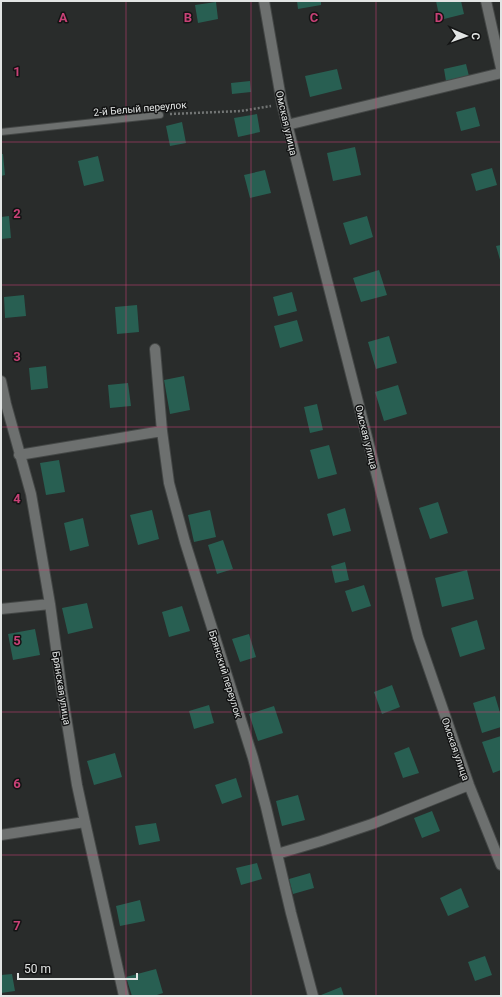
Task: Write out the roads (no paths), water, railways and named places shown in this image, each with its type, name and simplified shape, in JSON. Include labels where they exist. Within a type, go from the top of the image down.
[{"type":"street","name":"Омская улица","points":[[264,1],[287,125],[418,637],[469,786],[500,861]]},
{"type":"street","points":[[486,1],[501,68]]},
{"type":"street","points":[[287,125],[501,73]]},
{"type":"street","name":"Брянский переулок","points":[[155,349],[162,431],[169,483],[185,542],[253,758],[312,996]]},
{"type":"street","name":"Брянская улица","points":[[1,380],[3,405],[31,494],[50,604],[77,785],[124,996]]},
{"type":"street","points":[[19,455],[162,431]]},
{"type":"street","points":[[1,609],[50,604]]},
{"type":"street","points":[[277,854],[372,824],[469,786]]},
{"type":"street","points":[[1,835],[85,822]]},
{"type":"lane","name":"2-й Белый переулок","points":[[1,132],[160,115]]}]
